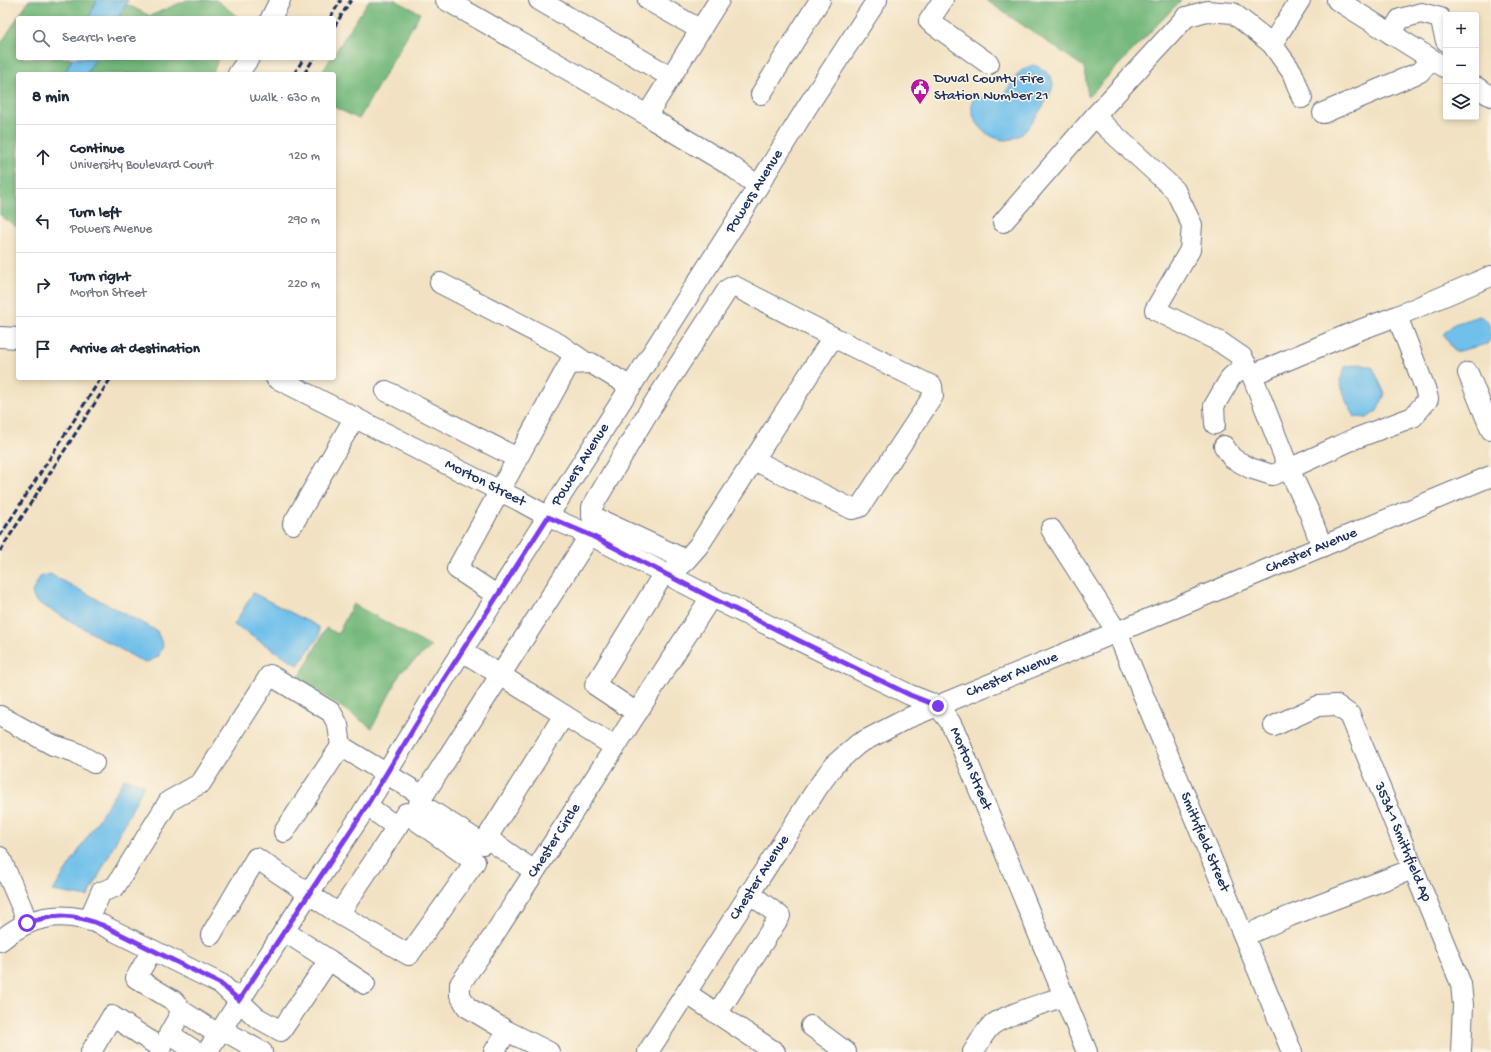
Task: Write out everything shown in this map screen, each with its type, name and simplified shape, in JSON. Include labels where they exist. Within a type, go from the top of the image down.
[{"type":"street","points":[[271,16],[280,0]]},
{"type":"street","points":[[446,0],[648,115],[654,121],[731,166],[758,186]]},
{"type":"street","points":[[539,0],[671,77]]},
{"type":"street","points":[[648,0],[701,30]]},
{"type":"street","points":[[648,115],[719,0]]},
{"type":"street","points":[[761,94],[820,0]]},
{"type":"street","name":"Powers Avenue","points":[[206,1052],[367,806],[462,651],[631,387],[807,107],[877,0]]},
{"type":"street","points":[[942,0],[929,21],[989,64]]},
{"type":"street","points":[[1272,44],[1300,0]]},
{"type":"street","points":[[1338,0],[1438,64]]},
{"type":"street","points":[[1003,222],[1095,116],[1186,17],[1207,11],[1233,13],[1272,44],[1292,72],[1302,98]]},
{"type":"street","points":[[1391,34],[1400,19],[1421,12],[1440,18],[1443,30]]},
{"type":"street","points":[[239,72],[248,60]]},
{"type":"street","points":[[1323,113],[1438,64]]},
{"type":"street","points":[[1479,89],[1491,96]]},
{"type":"street","points":[[1095,116],[1175,190],[1192,225],[1190,250],[1155,310],[1220,342],[1242,357],[1249,370],[1289,469],[1309,512],[1322,547]]},
{"type":"street","points":[[1215,424],[1214,406],[1230,377],[1397,316],[1491,276]]},
{"type":"street","points":[[440,282],[559,344],[585,362]]},
{"type":"street","points":[[686,560],[592,516],[592,507],[647,414],[728,289],[734,286],[833,338],[932,386],[933,396],[860,507],[852,509],[754,460]]},
{"type":"street","points":[[1224,446],[1232,458],[1250,468],[1272,475],[1289,469],[1354,439],[1413,417],[1428,399],[1397,316]]},
{"type":"street","points":[[0,338],[16,338]]},
{"type":"street","points":[[637,713],[595,684],[667,574],[686,560],[699,545],[833,338]]},
{"type":"street","points":[[498,596],[457,569],[501,491],[517,458],[569,364],[585,362],[591,363],[631,387]]},
{"type":"street","points":[[1468,373],[1491,430]]},
{"type":"street","name":"Morton Street","points":[[280,380],[501,491],[548,517],[590,535],[710,597],[910,695],[938,706],[950,722],[957,736],[1088,1052]]},
{"type":"street","points":[[386,391],[517,458]]},
{"type":"street","points":[[292,524],[355,417]]},
{"type":"street","name":"Chester Avenue","points":[[648,1052],[834,765],[858,744],[908,718],[1491,476]]},
{"type":"street","name":"Smithfield Street","points":[[1051,529],[1117,632],[1292,1052]]},
{"type":"street","points":[[564,715],[483,844],[419,803],[590,535]]},
{"type":"street","name":"Chester Circle","points":[[548,1052],[507,1031],[467,1007],[460,995],[460,984],[486,947],[710,597]]},
{"type":"street","points":[[462,651],[615,747]]},
{"type":"street","points":[[89,920],[101,892],[115,887],[169,801],[201,783],[270,675],[331,712],[338,725],[341,746],[284,832]]},
{"type":"street","name":"3534-1 Smithfield Ap","points":[[1274,726],[1318,706],[1336,705],[1350,716],[1461,984],[1463,1005],[1462,1052]]},
{"type":"street","points":[[3,724],[53,745],[75,752],[94,763]]},
{"type":"street","points":[[341,746],[423,796]]},
{"type":"street","points":[[367,806],[397,827]]},
{"type":"street","points":[[211,935],[256,858],[339,914],[410,955],[475,862],[406,813],[339,914]]},
{"type":"street","points":[[487,838],[534,871]]},
{"type":"street","points":[[0,857],[27,923]]},
{"type":"street","points":[[1244,936],[1290,916],[1413,869]]},
{"type":"street","points":[[717,1014],[780,916],[749,894]]},
{"type":"street","points":[[0,941],[10,932],[27,923],[44,917],[61,916],[89,920],[221,984],[256,1017],[281,1032],[329,960]]},
{"type":"street","points":[[284,931],[365,984]]},
{"type":"street","points":[[152,950],[136,978],[174,1001],[182,1011],[254,1050]]},
{"type":"street","points":[[686,993],[774,1052]]},
{"type":"street","points":[[973,1052],[984,1033],[991,1025],[1064,996]]},
{"type":"street","points":[[162,1045],[182,1011]]},
{"type":"street","points":[[91,1052],[112,1016],[162,1045],[197,1052]]},
{"type":"street","points":[[811,1026],[846,1052]]},
{"type":"street","points":[[494,1052],[507,1031]]},
{"type":"green space","points":[[29,0],[97,0],[90,16],[19,16]]},
{"type":"green space","points":[[187,0],[216,0],[237,16],[150,16]]},
{"type":"green space","points":[[369,0],[395,0],[420,13],[359,119],[336,108],[336,72],[322,72],[330,60],[336,60],[336,51]]},
{"type":"green space","points":[[986,0],[1181,0],[1088,97],[1084,67]]},
{"type":"green space","points":[[126,4],[150,16],[119,16]]},
{"type":"green space","points":[[16,20],[16,60],[71,60],[66,72],[16,72],[16,227],[0,215],[0,45]]},
{"type":"green space","points":[[95,60],[218,60],[213,72],[87,72]]},
{"type":"green space","points":[[353,604],[431,647],[401,672],[372,728],[299,678],[326,628],[338,634]]},
{"type":"water","points":[[97,0],[128,0],[119,16],[90,16]]},
{"type":"water","points":[[71,60],[95,60],[87,72],[66,72]]},
{"type":"water","points":[[1033,65],[1046,72],[1053,81],[1052,89],[1040,111],[1025,131],[1016,137],[1005,140],[988,134],[979,126],[973,116],[972,101],[978,97],[997,98],[1001,96],[1022,70]]},
{"type":"water","points":[[1479,316],[1490,324],[1491,338],[1487,344],[1455,352],[1443,334],[1454,324]]},
{"type":"water","points":[[1360,364],[1373,368],[1385,394],[1377,411],[1367,418],[1355,417],[1346,401],[1340,381],[1345,367]]},
{"type":"water","points":[[50,574],[157,631],[163,646],[158,657],[145,663],[35,601],[32,592],[40,577]]},
{"type":"water","points":[[253,593],[319,627],[319,636],[298,665],[234,625]]},
{"type":"water","points":[[125,778],[144,785],[88,897],[53,891]]},
{"type":"railway","points":[[331,16],[341,0]]},
{"type":"railway","points":[[336,24],[351,0]]},
{"type":"railway","points":[[295,72],[303,60]]},
{"type":"railway","points":[[305,72],[313,60]]},
{"type":"railway","points":[[0,536],[100,380]]},
{"type":"railway","points":[[0,551],[110,380]]},
{"type":"place","name":"Duval County Fire Station Number 21","points":[[920,105]]},
{"type":"route","points":[[27,923],[44,917],[61,916],[89,920],[221,984],[239,1000],[361,815],[444,679],[548,517],[590,535],[710,597],[910,695],[938,706]]}]
